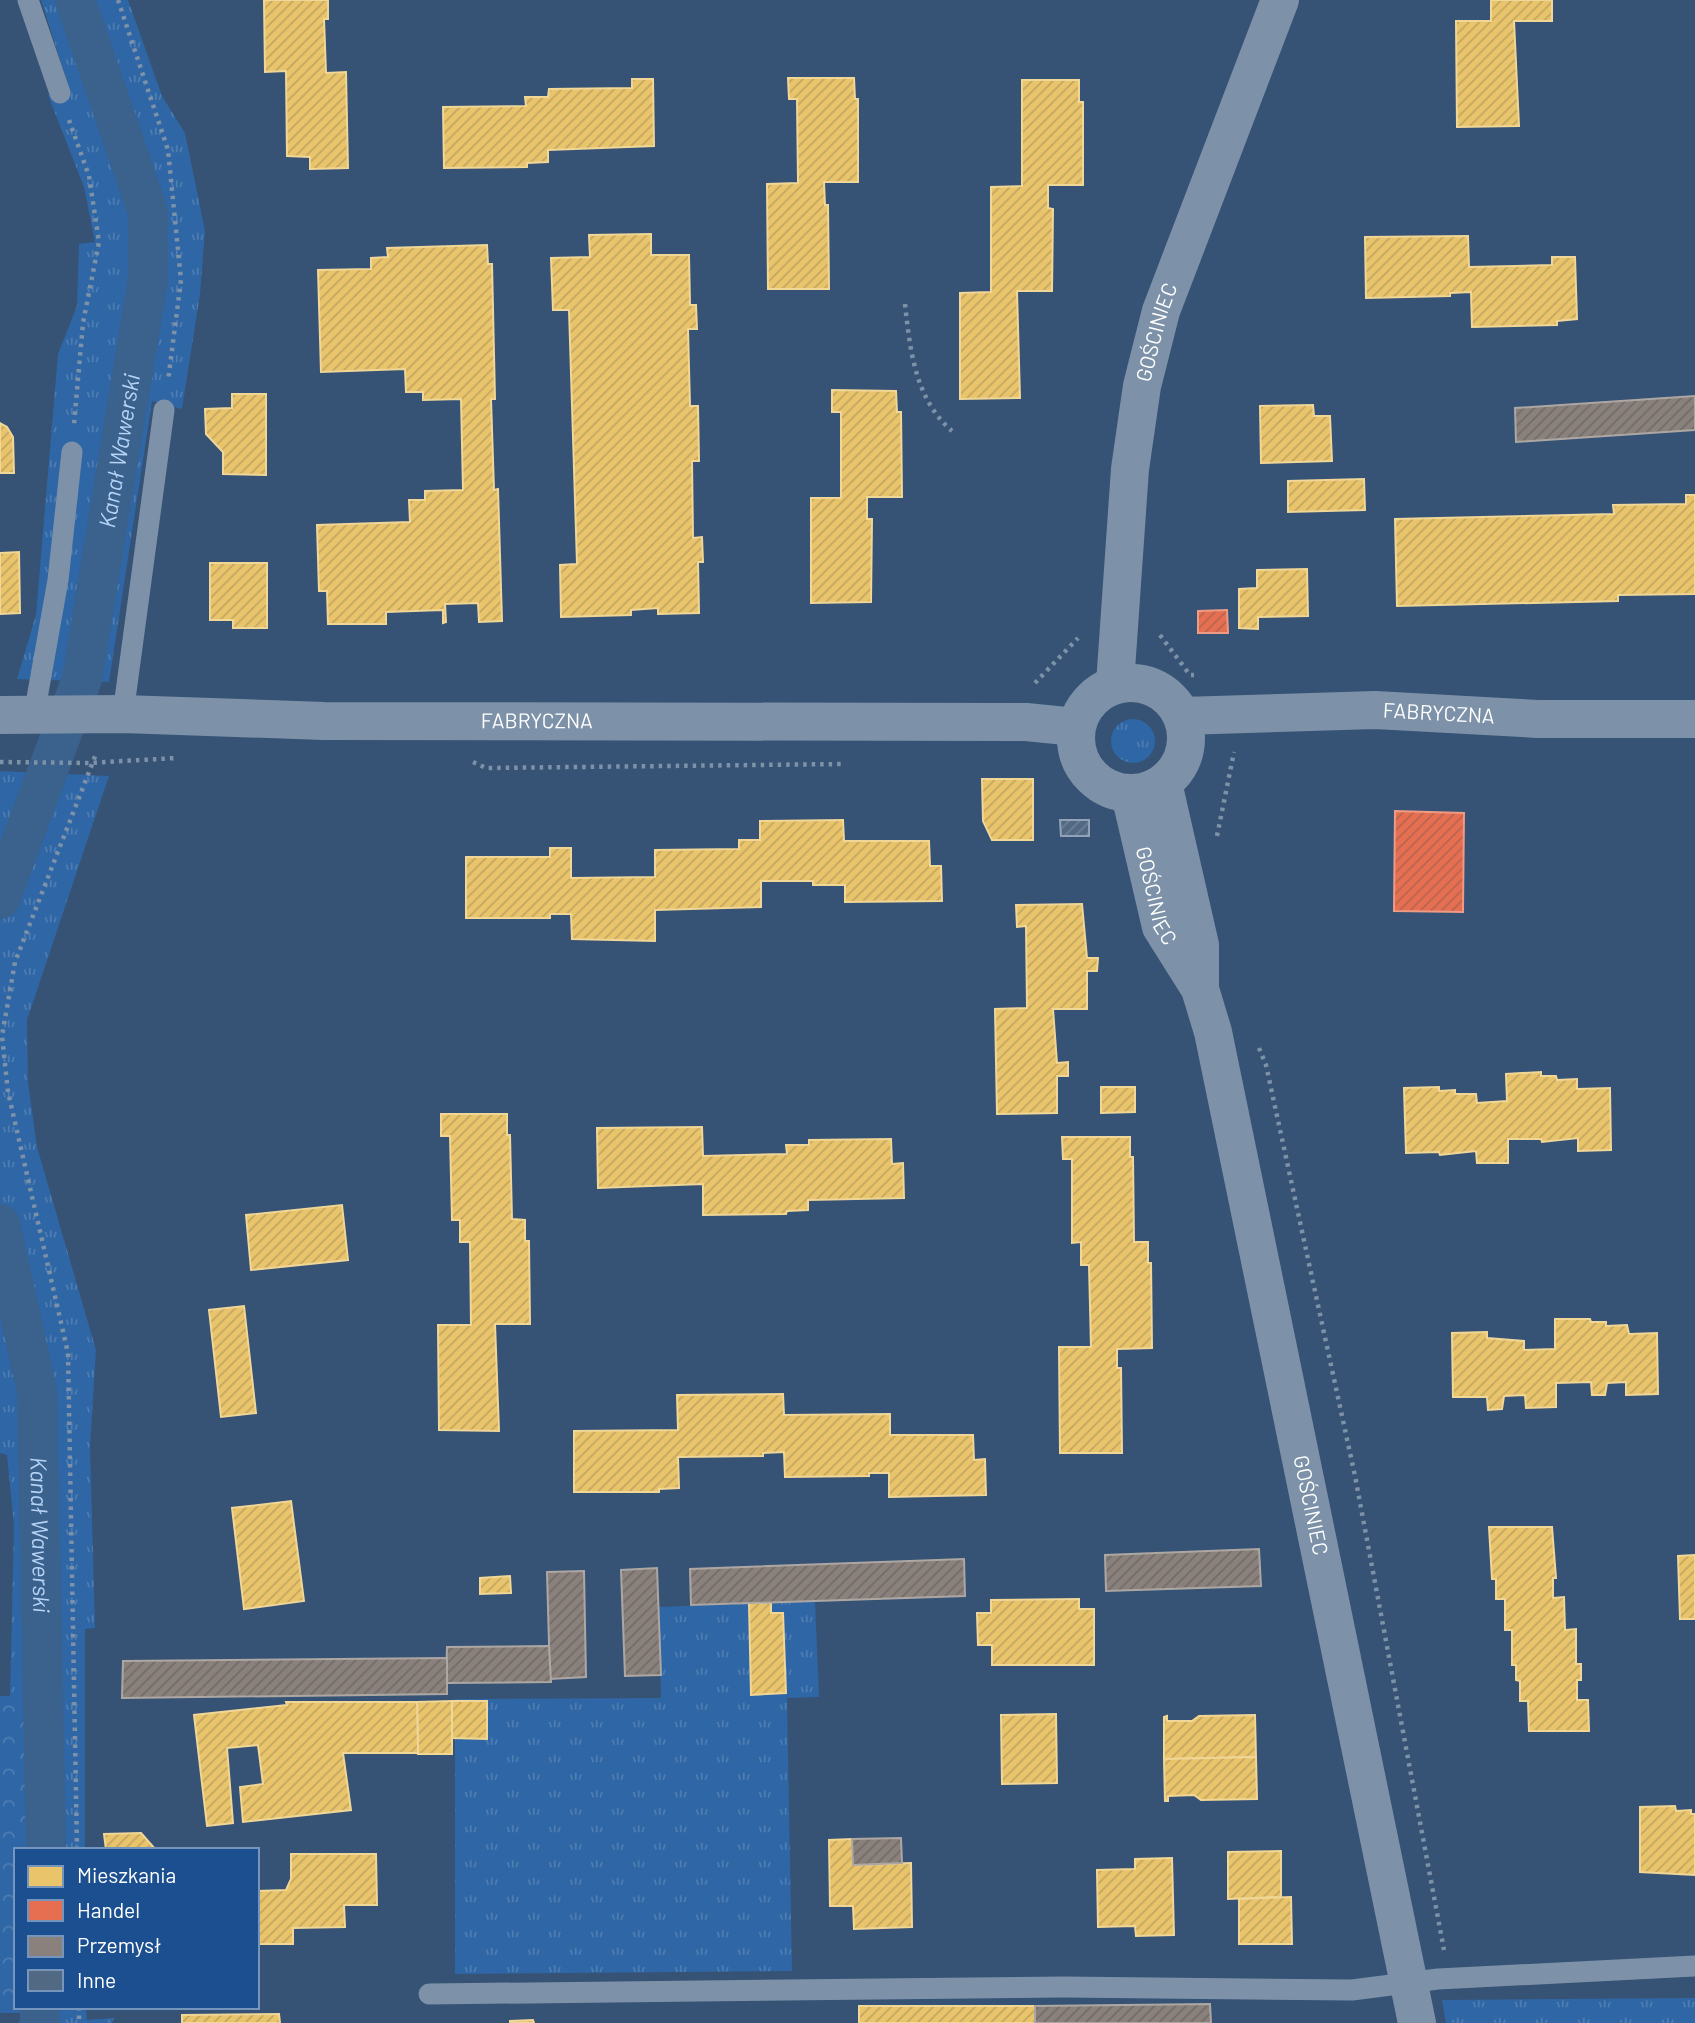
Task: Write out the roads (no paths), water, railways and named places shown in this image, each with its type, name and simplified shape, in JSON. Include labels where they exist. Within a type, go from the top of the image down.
[{"type":"street","name":"GOŚCINIEC","points":[[1115,684],[1130,469],[1142,386],[1161,311],[1280,0]]},
{"type":"street","points":[[1115,684],[1147,684],[1162,691],[1174,702],[1182,716],[1186,734],[1184,753],[1177,770],[1146,788],[1114,791],[1087,773],[1075,743],[1076,727],[1083,708],[1097,693],[1115,684]]},
{"type":"street","name":"FABRYCZNA","points":[[1182,716],[1237,712],[1375,710],[1538,719],[1695,719]]},
{"type":"street","name":"FABRYCZNA","points":[[17,715],[123,714],[324,721],[1026,722],[1076,727]]},
{"type":"street","name":"GOŚCINIEC","points":[[1146,788],[1161,927],[1200,989],[1213,1032],[1417,2023]]},
{"type":"lane","points":[[28,0],[60,93]]},
{"type":"lane","points":[[123,714],[164,410]]},
{"type":"lane","points":[[17,715],[58,580],[72,452]]},
{"type":"lane","points":[[429,1994],[1064,1987],[1352,1990],[1409,1981],[1695,1966]]},
{"type":"waterway","name":"Kanał Wawerski","points":[[0,899],[82,679],[148,279],[148,212],[75,0]]},
{"type":"waterway","name":"Kanał Wawerski","points":[[0,1224],[37,1391],[46,1848]]},
{"type":"waterway","name":"Kanał Wawerski","points":[[40,2009],[40,2023]]}]
